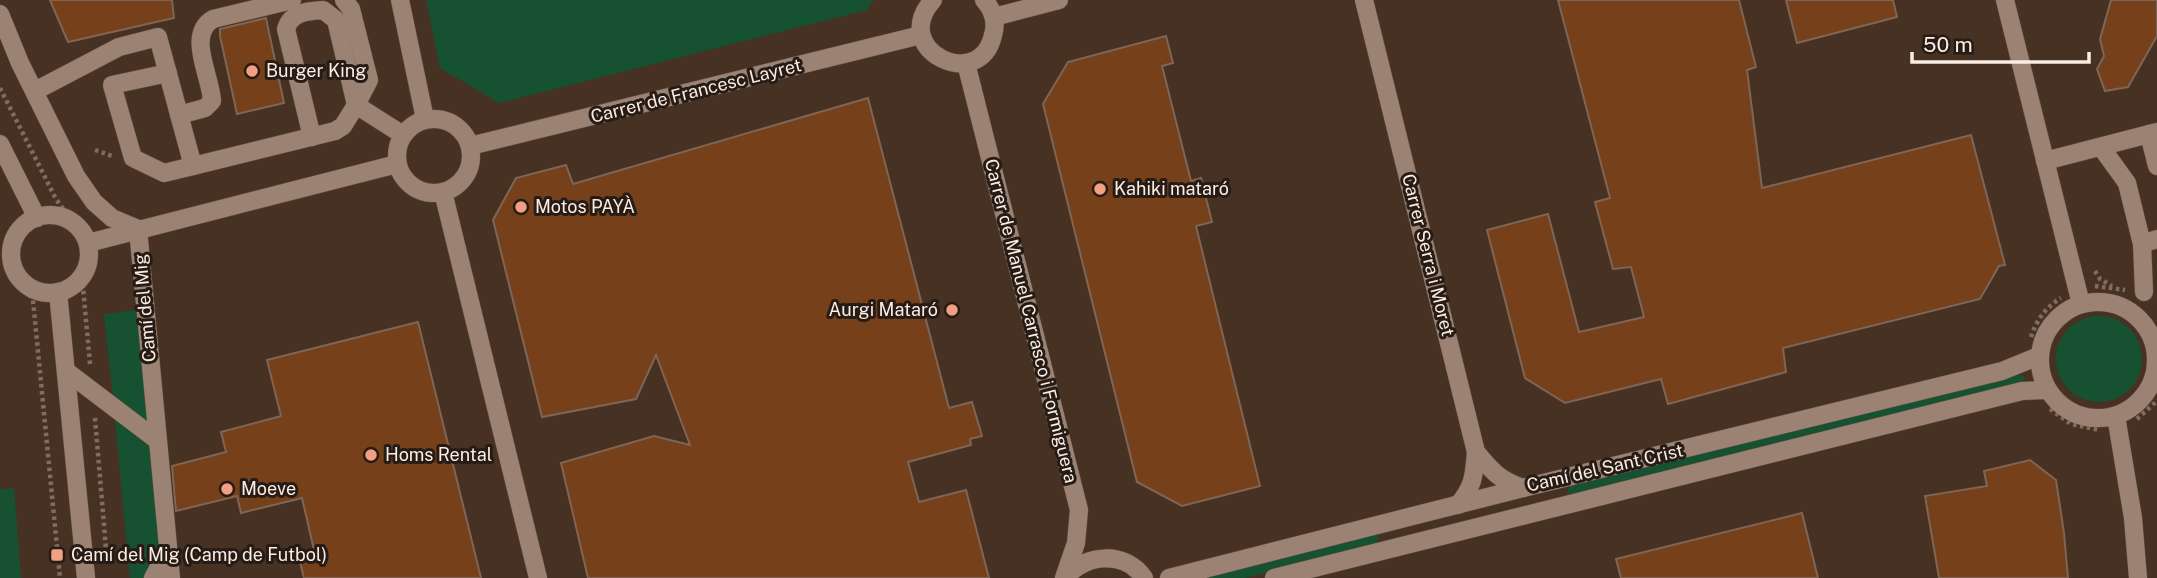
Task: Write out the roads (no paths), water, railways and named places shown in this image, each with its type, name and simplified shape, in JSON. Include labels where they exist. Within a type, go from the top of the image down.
[{"type":"street","points":[[179,115],[205,108],[212,101],[199,38],[205,23],[292,0]]},
{"type":"street","points":[[168,73],[112,85],[133,158],[164,173],[335,131],[344,126],[369,80],[351,9],[344,0]]},
{"type":"street","points":[[400,0],[425,120]]},
{"type":"street","points":[[933,0],[926,7],[921,20],[921,35],[930,52],[956,64],[977,58],[986,51],[992,40],[994,17],[984,0]]},
{"type":"street","points":[[994,17],[1059,0]]},
{"type":"street","name":"Carrer Serra i Moret","points":[[1364,0],[1476,452],[1495,475],[1523,488]]},
{"type":"street","points":[[2005,0],[2081,304]]},
{"type":"street","points":[[312,137],[286,29],[293,16],[323,10],[335,20],[356,105],[403,135]]},
{"type":"street","name":"Camí del Mig","points":[[0,14],[20,63],[76,176],[94,202],[112,218],[138,229],[171,578]]},
{"type":"street","name":"Carrer de Francesc Layret","points":[[470,146],[921,35]]},
{"type":"street","points":[[35,91],[119,47],[158,37],[193,166]]},
{"type":"street","name":"Carrer de Manuel Carrasco i Formiguera","points":[[966,63],[1079,510],[1076,543],[1065,578]]},
{"type":"street","points":[[435,118],[453,124],[461,130],[470,146],[468,169],[454,187],[443,192],[433,193],[414,188],[401,174],[397,164],[398,144],[403,135],[412,125],[425,120],[435,118]]},
{"type":"street","points":[[2045,161],[2153,133],[2157,166]]},
{"type":"street","points":[[0,144],[37,218]]},
{"type":"street","points":[[2101,147],[2127,183],[2150,242],[2150,290],[2118,305]]},
{"type":"street","points":[[88,243],[397,164]]},
{"type":"street","points":[[443,192],[538,578]]},
{"type":"street","points":[[54,215],[65,218],[83,232],[88,243],[89,254],[83,274],[77,282],[58,292],[48,293],[28,286],[9,272],[16,237],[22,227],[37,218],[54,215]]},
{"type":"street","points":[[58,292],[86,578]]},
{"type":"street","points":[[2102,302],[2118,305],[2144,324],[2152,338],[2157,354],[2150,385],[2141,399],[2118,422],[2081,416],[2047,399],[2039,356],[2049,327],[2068,310],[2081,304],[2102,302]]},
{"type":"street","name":"Camí del Sant Crist","points":[[1065,578],[1080,564],[1103,558],[1129,564],[1142,575],[1167,578],[1988,374],[2039,356]]},
{"type":"street","points":[[66,371],[157,440]]},
{"type":"street","name":"Camí del Sant Crist","points":[[1274,578],[2022,391],[2047,399]]},
{"type":"street","points":[[2118,422],[2133,518],[2138,578]]},
{"type":"street","points":[[1458,505],[1468,494],[1474,480],[1476,452]]},
{"type":"street","points":[[153,578],[169,549]]},
{"type":"place","name":"Burger King","points":[[252,71]]},
{"type":"place","name":"Kahiki mataró","points":[[1100,189]]},
{"type":"place","name":"Motos PAYÀ","points":[[521,207]]},
{"type":"place","name":"Aurgi Mataró","points":[[952,310]]},
{"type":"place","name":"Homs Rental","points":[[371,455]]},
{"type":"place","name":"Moeve","points":[[227,489]]},
{"type":"place","name":"Camí del Mig (Camp de Futbol)","points":[[57,555]]}]
